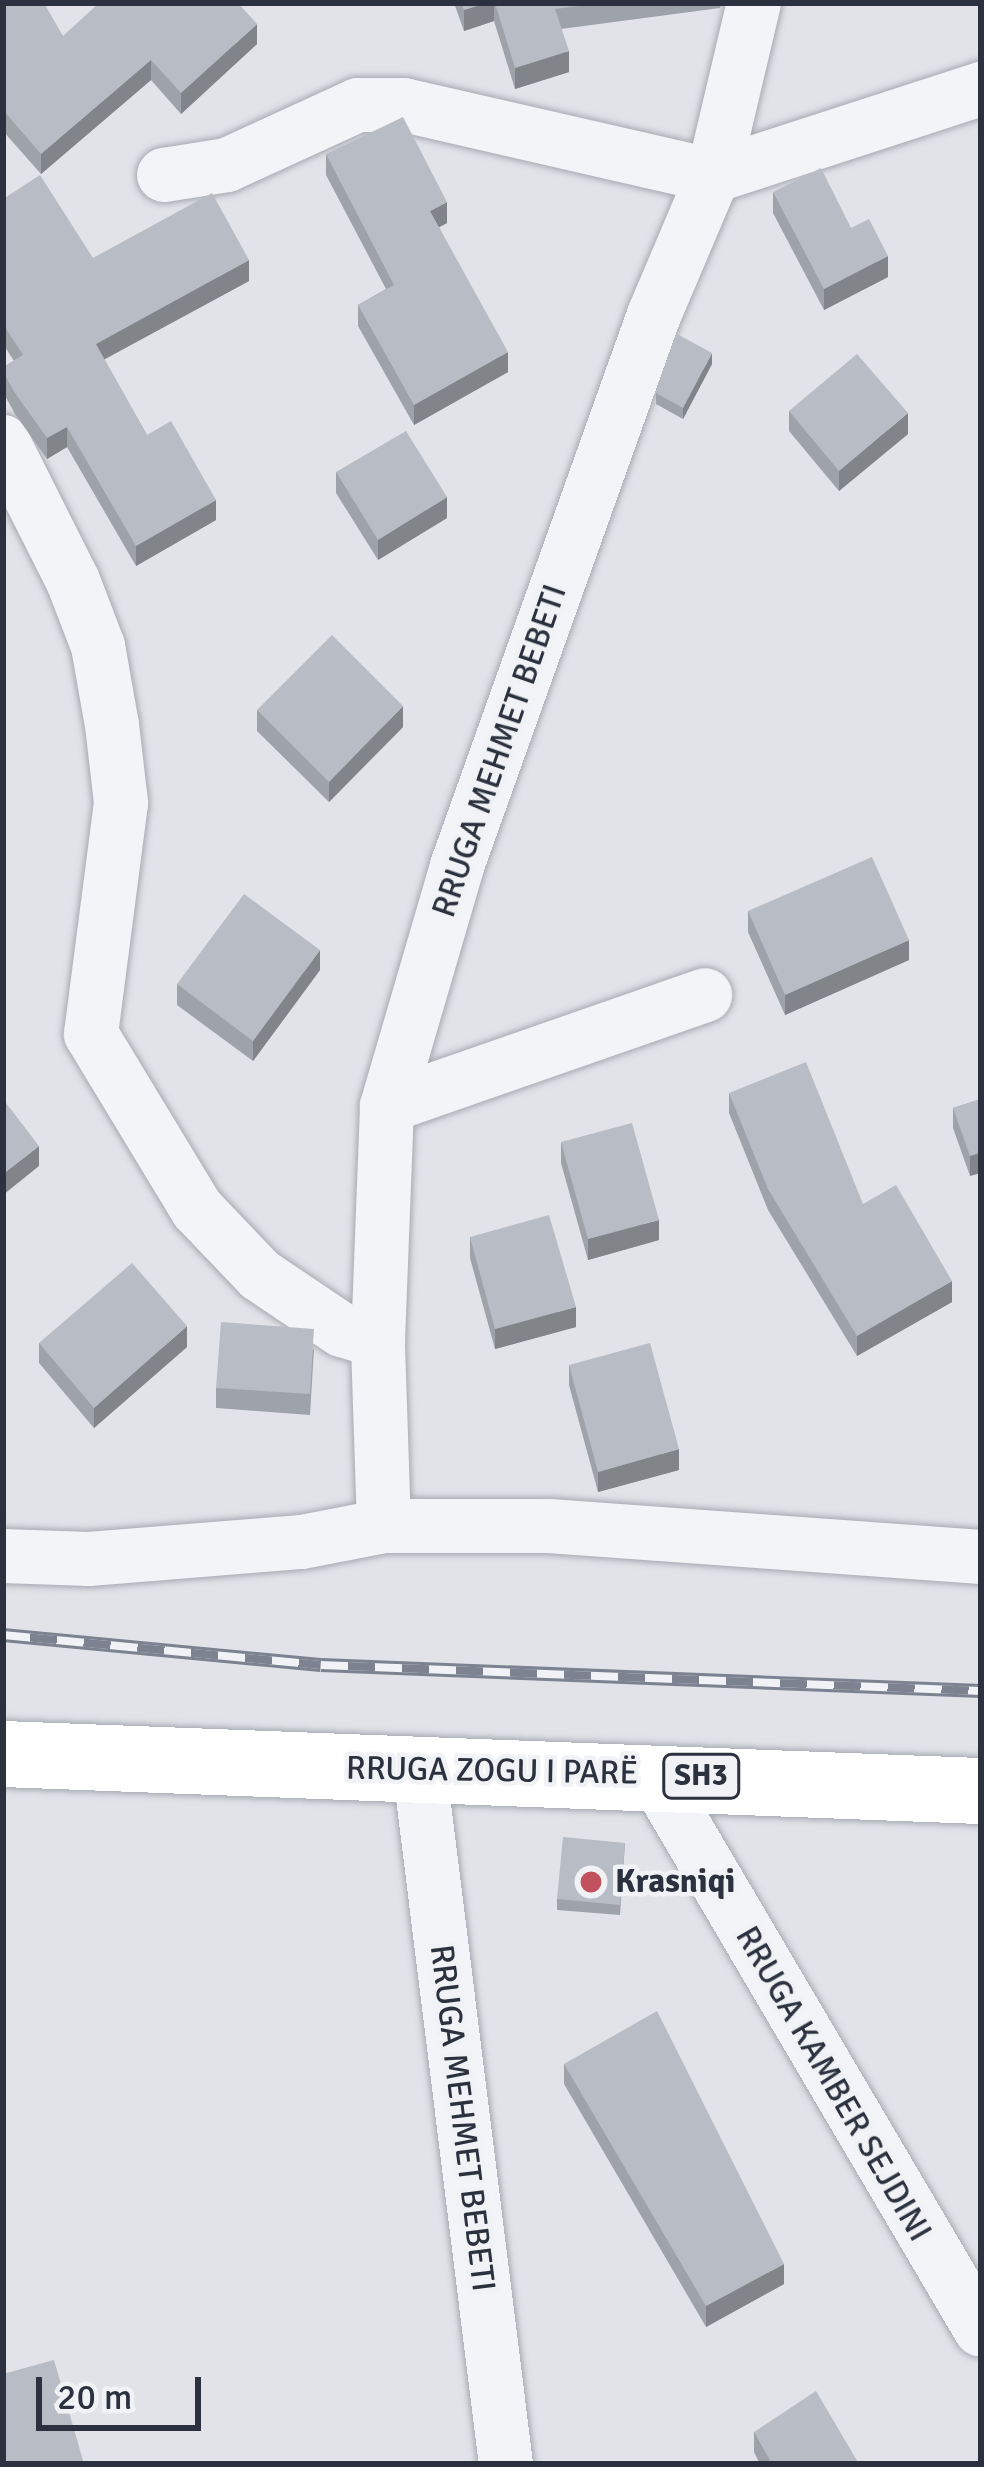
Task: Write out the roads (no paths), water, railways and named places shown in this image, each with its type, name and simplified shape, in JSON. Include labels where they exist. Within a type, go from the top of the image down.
[{"type":"main road","name":"RRUGA ZOGU I PARË","points":[[3,1754],[420,1773],[652,1773],[981,1791]]},
{"type":"street","name":"RRUGA MEHMET BEBETI","points":[[384,1526],[378,1341],[387,1106],[457,866],[654,315],[713,176],[754,3]]},
{"type":"street","points":[[164,175],[227,165],[358,105],[381,105],[713,176],[981,88]]},
{"type":"street","points":[[3,442],[98,646],[112,725],[121,803],[91,1034],[197,1209],[260,1275],[342,1330],[378,1341]]},
{"type":"street","points":[[387,1106],[705,995]]},
{"type":"street","points":[[3,1556],[113,1557],[302,1542],[384,1526],[549,1526],[981,1558]]},
{"type":"street","name":"RRUGA MEHMET BEBETI","points":[[420,1773],[506,2464]]},
{"type":"street","name":"RRUGA KAMBER SEJDINI","points":[[652,1773],[981,2330]]},
{"type":"railway","points":[[3,1635],[321,1665],[981,1691]]},
{"type":"place","name":"Krasniqi","points":[[591,1882]]}]
